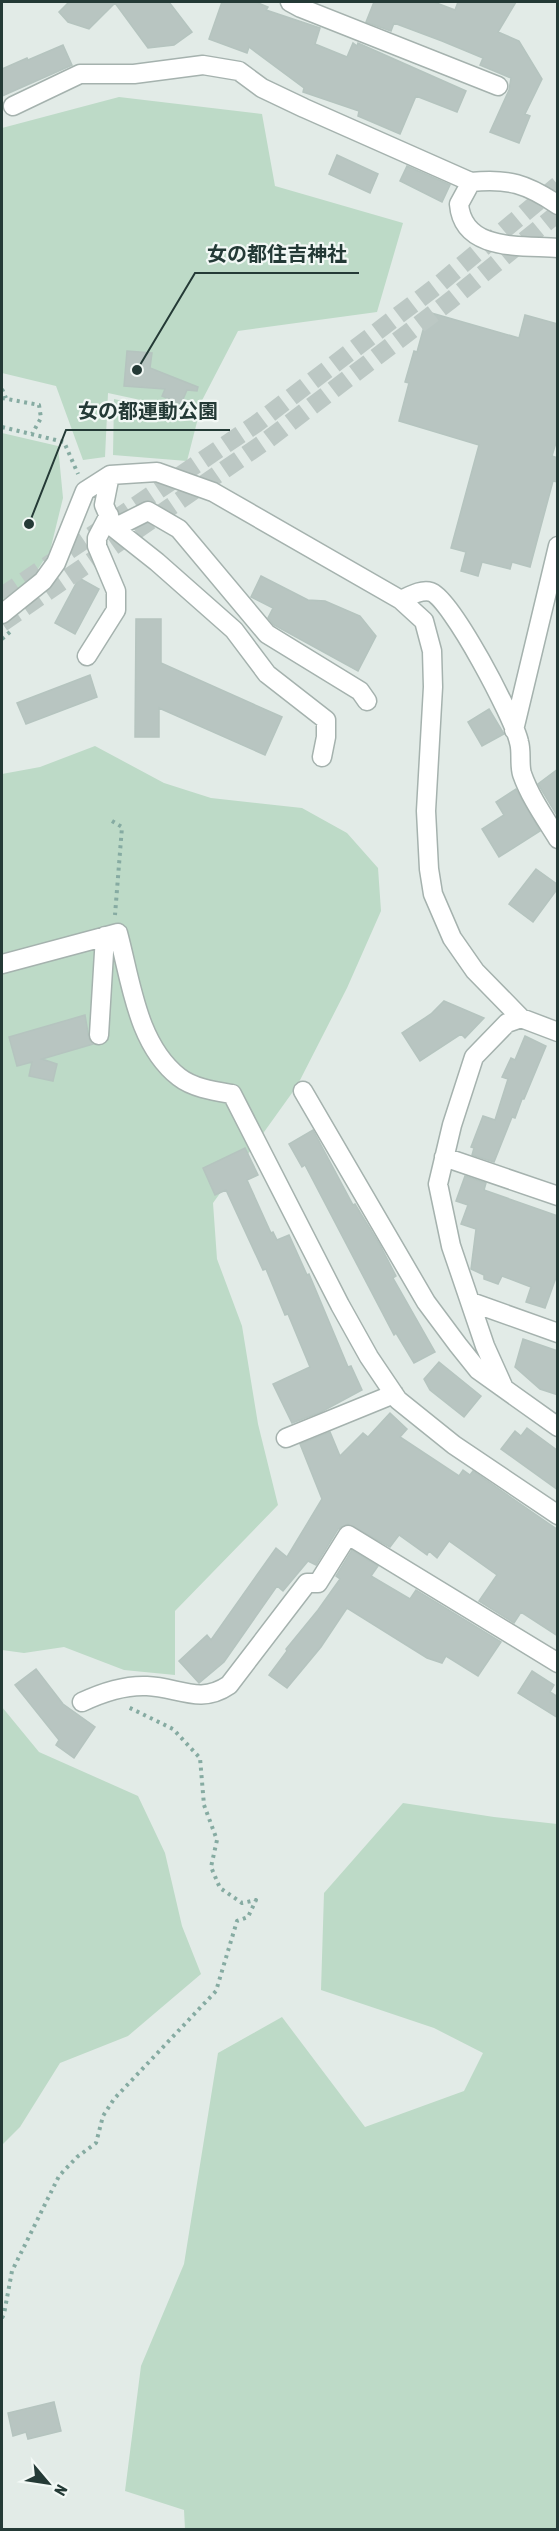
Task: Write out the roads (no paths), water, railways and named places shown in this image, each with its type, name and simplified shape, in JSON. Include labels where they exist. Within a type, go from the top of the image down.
[{"type":"street","points":[[298,4],[498,86]]},
{"type":"street","points":[[13,106],[80,75],[134,75],[203,65],[239,71],[262,88],[471,182],[498,179],[540,193],[558,205]]},
{"type":"street","points":[[471,182],[459,204],[464,222],[475,236],[503,244],[558,248]]},
{"type":"street","points":[[2,614],[43,581],[56,563],[86,491],[110,476],[157,472],[213,492],[401,600],[424,621],[432,651],[433,687],[426,811],[429,869],[433,894],[452,938],[475,972],[521,1018],[558,1032]]},
{"type":"street","points":[[110,476],[104,505],[111,521],[234,630],[267,674],[326,720],[327,737],[322,757]]},
{"type":"street","points":[[87,656],[116,610],[116,591],[97,546],[97,538],[111,521],[148,511],[178,529],[267,634],[360,691],[367,701]]},
{"type":"street","points":[[514,730],[558,546]]},
{"type":"street","points":[[401,600],[423,591],[432,592],[441,598],[462,628],[497,693],[519,741],[522,772],[537,805],[558,838]]},
{"type":"street","points":[[2,963],[118,933],[143,1026],[160,1056],[180,1077],[207,1090],[232,1094],[339,1305],[369,1357],[398,1400],[454,1445],[558,1515]]},
{"type":"street","points":[[99,1035],[109,935]]},
{"type":"street","points":[[503,1386],[485,1346],[451,1246],[438,1184],[474,1058],[507,1023],[521,1018]]},
{"type":"street","points":[[303,1091],[426,1302],[478,1370],[558,1427]]},
{"type":"street","points":[[444,1157],[558,1196]]},
{"type":"street","points":[[471,1302],[558,1333]]},
{"type":"street","points":[[286,1438],[394,1394]]},
{"type":"street","points":[[82,1702],[101,1693],[145,1686],[200,1696],[217,1693],[229,1685],[307,1583],[318,1583],[348,1535],[558,1663]]},
{"type":"tunnel","points":[[2,596],[256,424],[438,285],[558,185]]},
{"type":"tunnel","points":[[2,623],[266,441],[451,300],[558,213]]},
{"type":"place","name":"女の都住吉神社","points":[[137,370]]},
{"type":"place","name":"女の都運動公園","points":[[29,524]]}]
